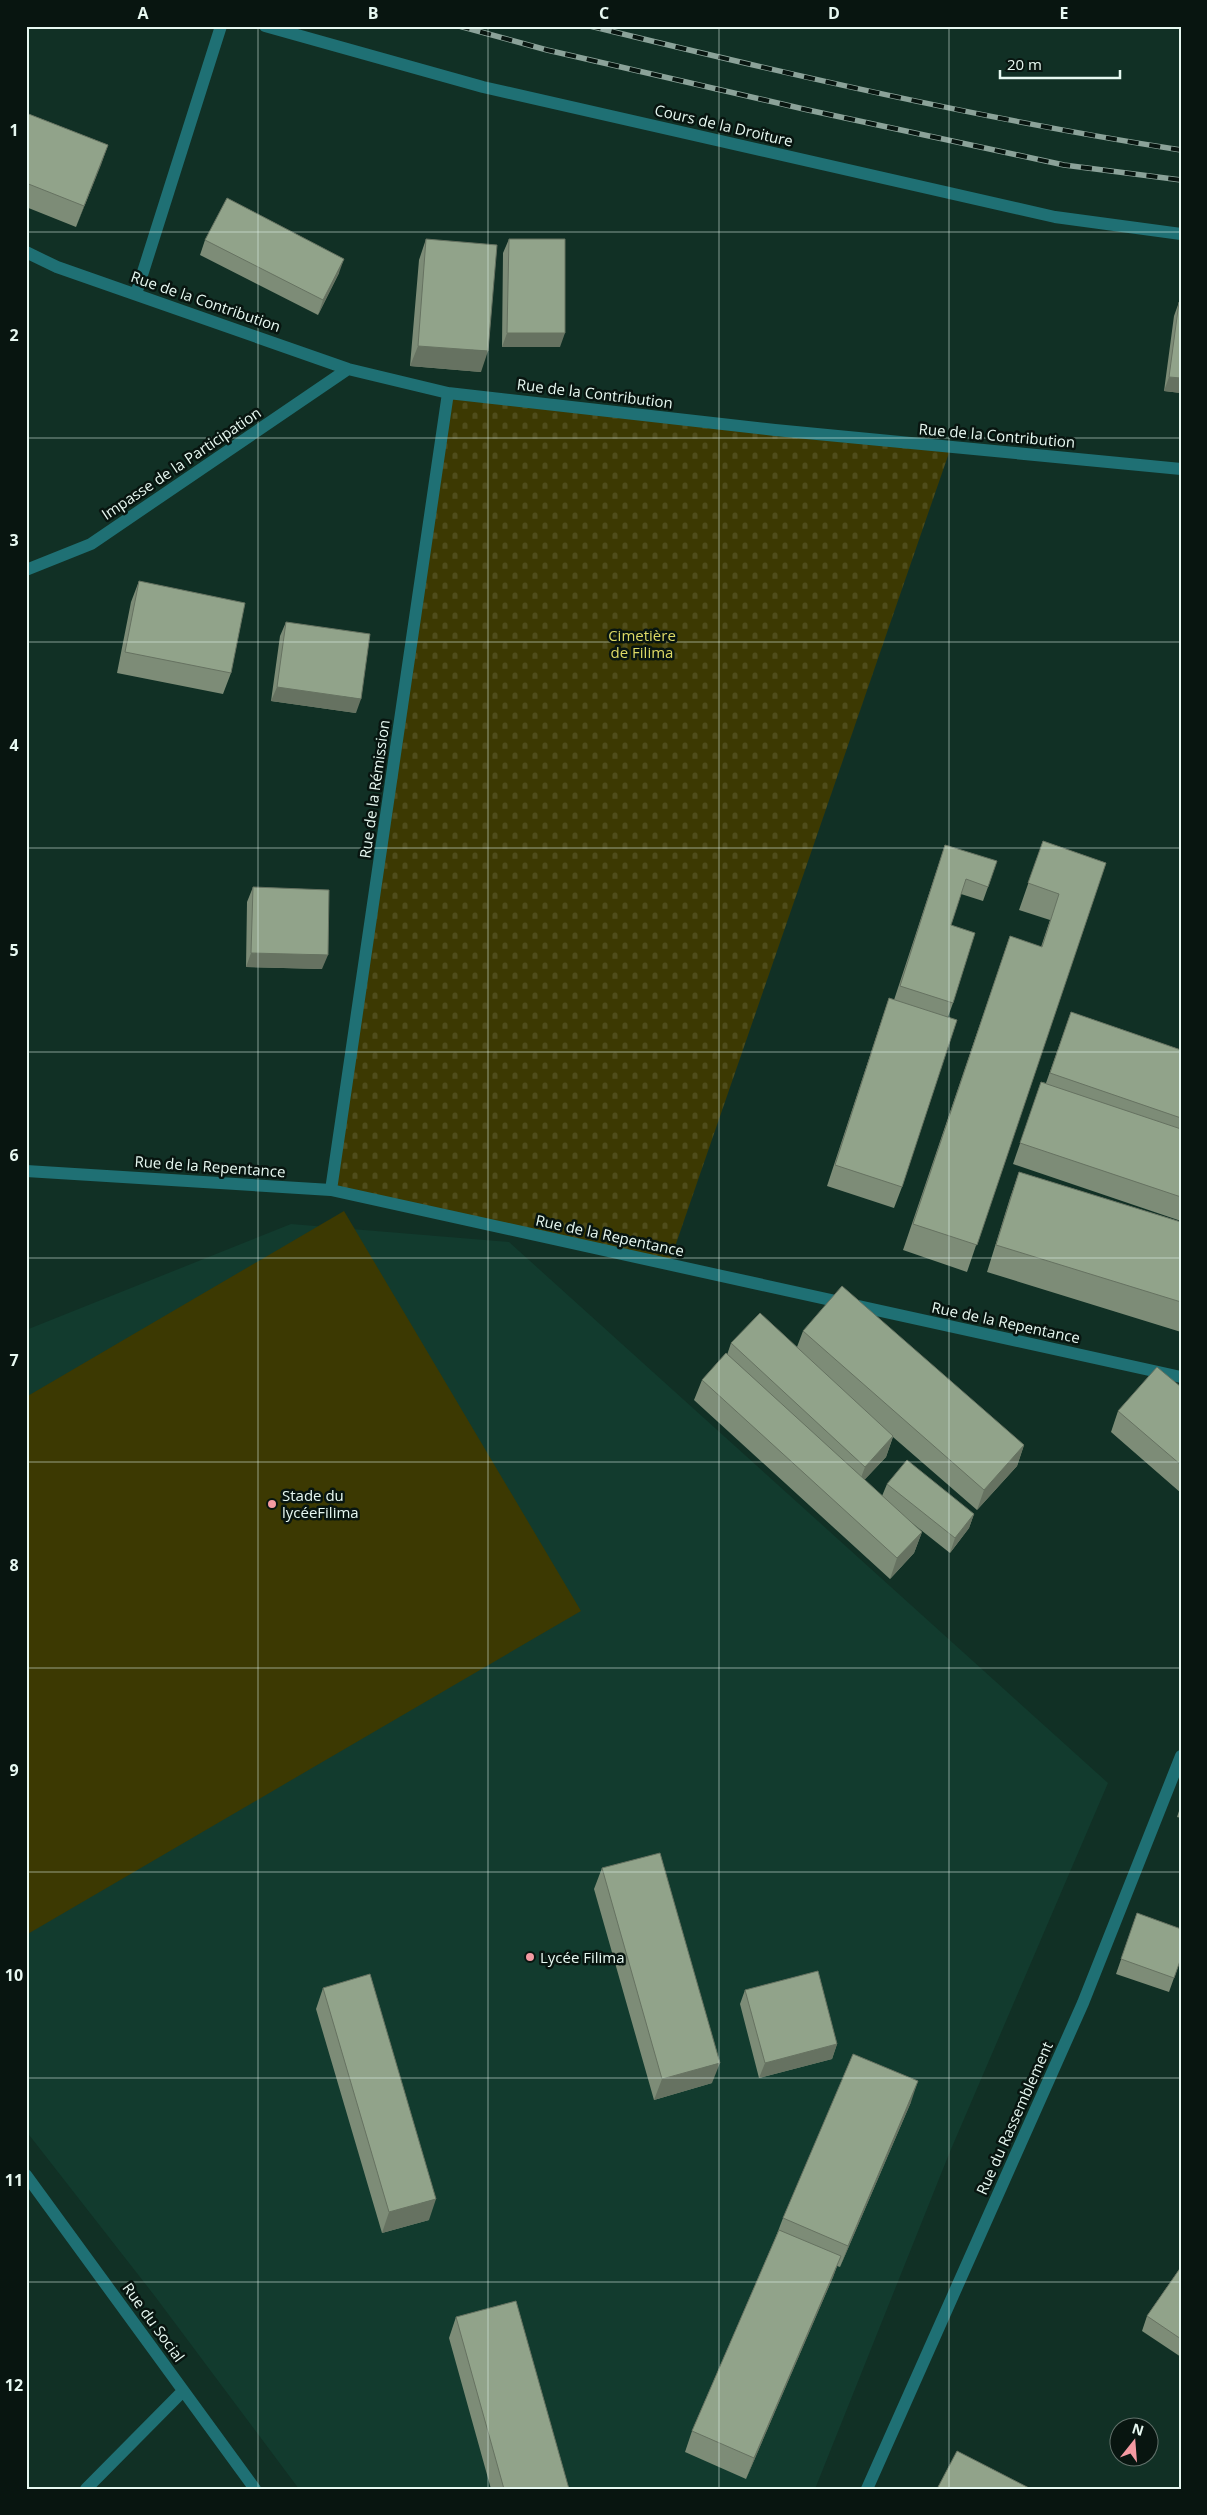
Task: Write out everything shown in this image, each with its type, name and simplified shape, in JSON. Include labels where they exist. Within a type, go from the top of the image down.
[{"type":"street","points":[[136,294],[221,26]]},
{"type":"street","name":"Cours de la Droiture","points":[[265,26],[483,87],[1055,217],[1181,234]]},
{"type":"street","name":"Rue de la Contribution","points":[[26,252],[57,267],[348,369],[448,393],[775,430],[1181,469]]},
{"type":"street","name":"Impasse de la Participation","points":[[26,570],[91,544],[348,369]]},
{"type":"street","name":"Rue de la Rémission","points":[[331,1190],[448,393]]},
{"type":"street","name":"Rue de la Repentance","points":[[26,1171],[331,1190],[1181,1377]]},
{"type":"street","name":"Rue du Rassemblement","points":[[867,2489],[1083,2003],[1181,1756]]},
{"type":"street","name":"Rue du Social","points":[[26,2175],[255,2489]]},
{"type":"street","points":[[86,2489],[183,2391]]},
{"type":"shaded area","name":"Lycée Filima","points":[[291,1224],[509,1242],[1108,1783],[949,2154],[815,2489],[299,2489],[154,2295],[26,2131],[26,1330]]},
{"type":"green space","name":"Cimetière de Filima","points":[[448,393],[951,447],[669,1264],[331,1190]]},
{"type":"green space","name":"Stade du lycéeFilima","points":[[344,1211],[581,1611],[26,1935],[26,1397]]},
{"type":"building","points":[[26,113],[108,145],[84,206],[26,183]]},
{"type":"building","points":[[227,198],[344,259],[323,300],[205,240]]},
{"type":"building","points":[[426,239],[497,245],[488,351],[418,346]]},
{"type":"building","points":[[509,239],[565,239],[565,333],[507,333]]},
{"type":"building","points":[[1179,302],[1181,302],[1181,378],[1169,377]]},
{"type":"building","points":[[139,581],[245,603],[231,673],[125,652]]},
{"type":"building","points":[[286,622],[370,634],[361,699],[277,687]]},
{"type":"building","points":[[1043,841],[1106,863],[977,1245],[913,1224],[1010,936],[1042,947],[1059,894],[1028,883]]},
{"type":"building","points":[[945,845],[997,861],[988,887],[966,879],[951,925],[975,933],[953,1003],[900,986]]},
{"type":"building","points":[[253,887],[329,890],[328,955],[251,953]]},
{"type":"building","points":[[889,998],[957,1020],[902,1187],[835,1165]]},
{"type":"building","points":[[1071,1012],[1181,1050],[1181,1118],[1050,1073]]},
{"type":"building","points":[[1041,1082],[1181,1129],[1181,1197],[1020,1143]]},
{"type":"building","points":[[1019,1172],[1181,1222],[1181,1302],[996,1245]]},
{"type":"building","points":[[842,1286],[1024,1445],[984,1490],[803,1331]]},
{"type":"building","points":[[760,1313],[893,1436],[865,1467],[731,1343]]},
{"type":"building","points":[[726,1353],[922,1532],[897,1558],[702,1380]]},
{"type":"building","points":[[1157,1367],[1181,1387],[1181,1465],[1118,1411]]},
{"type":"building","points":[[907,1460],[974,1514],[955,1538],[887,1484]]},
{"type":"building","points":[[660,1853],[720,2063],[662,2079],[602,1868]]},
{"type":"building","points":[[1137,1913],[1181,1929],[1181,1958],[1174,1978],[1121,1959]]},
{"type":"building","points":[[818,1971],[837,2044],[765,2063],[745,1990]]},
{"type":"building","points":[[370,1974],[436,2199],[389,2212],[323,1988]]},
{"type":"building","points":[[853,2054],[918,2081],[848,2246],[783,2218]]},
{"type":"building","points":[[779,2230],[841,2256],[754,2458],[692,2431]]},
{"type":"building","points":[[1181,2267],[1181,2339],[1147,2316]]},
{"type":"building","points":[[516,2301],[569,2489],[504,2489],[456,2317]]},
{"type":"building","points":[[957,2451],[1031,2489],[937,2489]]},
{"type":"railway","points":[[459,26],[547,50],[808,110],[1064,165],[1181,180]]},
{"type":"railway","points":[[590,26],[958,110],[1181,150]]},
{"type":"place","name":"Stade du lycéeFilima","points":[[272,1504]]},
{"type":"place","name":"Lycée Filima","points":[[530,1957]]}]
